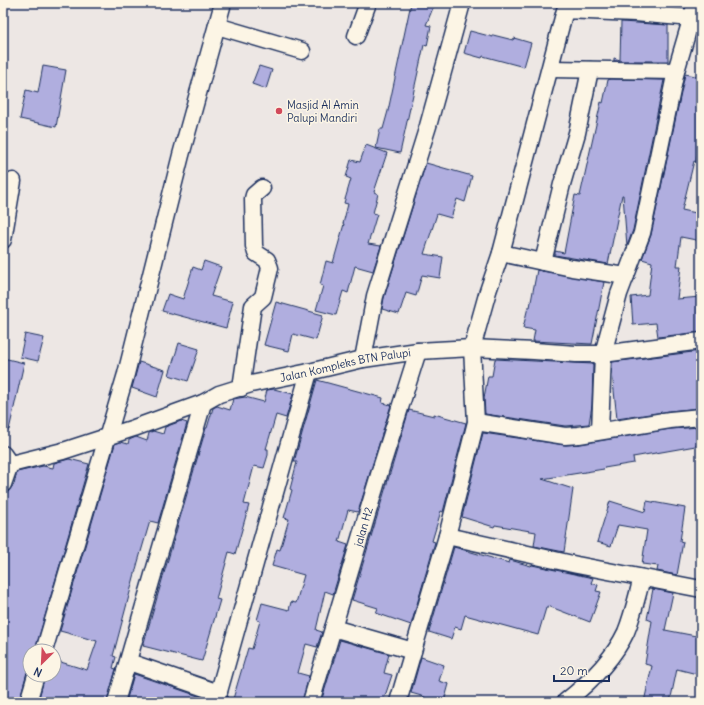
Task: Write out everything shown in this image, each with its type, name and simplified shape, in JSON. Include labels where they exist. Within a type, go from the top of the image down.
[{"type":"street","points":[[46,643],[128,367],[181,155],[223,3]]},
{"type":"street","points":[[356,36],[368,3]]},
{"type":"street","points":[[363,359],[375,296],[428,126],[462,3]]},
{"type":"street","points":[[398,702],[447,536],[476,422],[472,348],[488,291],[501,253],[565,10],[635,13],[694,10],[676,71],[642,233],[613,314],[603,354],[600,431]]},
{"type":"street","points":[[217,26],[302,51]]},
{"type":"street","points":[[550,69],[676,71]]},
{"type":"street","points":[[543,262],[562,184],[577,133],[590,70]]},
{"type":"street","points":[[3,240],[13,181]]},
{"type":"street","points":[[240,388],[253,306],[256,301],[263,297],[270,268],[268,260],[256,253],[254,246],[253,199],[254,195],[262,188]]},
{"type":"street","points":[[501,253],[572,268],[626,276]]},
{"type":"street","name":"Jalan Kompleks BTN Palupi","points":[[5,462],[63,451],[134,428],[203,403],[220,394],[251,384],[363,359],[418,351],[472,348],[534,350],[576,354],[603,354],[701,341]]},
{"type":"street","name":"jalan H2","points":[[311,702],[378,476],[418,351]]},
{"type":"street","points":[[129,662],[217,698],[309,372]]},
{"type":"street","points":[[116,702],[129,662],[203,403]]},
{"type":"street","points":[[476,422],[565,436],[701,417]]},
{"type":"street","points":[[3,484],[5,462]]},
{"type":"street","points":[[447,536],[701,590]]},
{"type":"street","points":[[566,702],[583,688],[612,656],[626,632],[642,578]]},
{"type":"street","points":[[333,628],[413,651]]},
{"type":"street","points":[[28,702],[34,683]]},
{"type":"building","points":[[411,3],[435,3],[426,25],[431,26],[427,46],[424,45],[400,153],[376,148],[380,129],[383,129],[388,111]]},
{"type":"building","points":[[621,22],[668,25],[668,61],[614,61],[614,58],[620,60]]},
{"type":"building","points":[[470,31],[493,37],[493,35],[513,40],[514,38],[531,43],[524,67],[483,56],[482,58],[464,53]]},
{"type":"building","points":[[43,66],[66,70],[56,127],[20,119],[26,90],[38,93]]},
{"type":"building","points":[[259,66],[272,70],[266,89],[252,84]]},
{"type":"building","points":[[685,74],[701,77],[701,138],[696,162],[694,161],[682,210],[701,214],[701,241],[681,237],[677,266],[681,266],[677,299],[701,297],[701,332],[658,337],[656,323],[633,325],[631,297],[648,295],[652,262],[642,259],[651,235]]},
{"type":"building","points":[[608,80],[664,80],[633,230],[627,246],[622,195],[608,264],[555,255],[555,251],[564,253],[575,195],[580,196],[601,102],[603,103]]},
{"type":"building","points":[[366,145],[387,153],[374,192],[378,194],[373,213],[377,214],[368,244],[381,246],[373,271],[355,266],[348,293],[343,291],[336,315],[316,310],[323,286],[320,285],[326,261],[333,263],[344,224],[348,204],[344,203],[351,179],[346,177],[351,160],[360,162]]},
{"type":"building","points":[[426,163],[472,176],[465,202],[457,199],[451,218],[437,214],[424,254],[443,257],[440,278],[422,275],[416,296],[406,293],[399,314],[382,309],[384,298]]},
{"type":"building","points":[[204,261],[221,267],[211,296],[233,302],[226,328],[162,311],[168,294],[183,299],[193,267],[201,270]]},
{"type":"building","points":[[537,270],[604,282],[592,344],[533,341],[535,330],[523,328],[528,307],[530,307]]},
{"type":"building","points":[[276,302],[323,315],[316,340],[293,334],[289,351],[264,345]]},
{"type":"building","points":[[25,334],[44,338],[38,361],[20,357]]},
{"type":"building","points":[[179,343],[199,349],[188,381],[169,375]]},
{"type":"building","points":[[701,351],[701,408],[617,419],[612,362]]},
{"type":"building","points":[[3,358],[24,363],[9,430],[3,429]]},
{"type":"building","points":[[495,359],[593,364],[592,405],[589,424],[565,426],[485,414],[484,398],[488,376],[492,376]]},
{"type":"building","points":[[139,362],[165,370],[157,397],[132,388]]},
{"type":"building","points":[[317,380],[383,398],[382,403],[391,405],[358,512],[348,510],[339,542],[348,545],[333,594],[325,591],[316,630],[322,632],[317,647],[306,644],[298,673],[309,676],[302,702],[242,702],[233,699],[248,648],[252,649],[260,621],[257,620],[262,603],[289,610],[291,602],[296,603],[304,575],[272,566],[277,549],[280,550],[289,519],[284,518],[292,490],[290,489],[297,462],[294,462]]},
{"type":"building","points":[[274,389],[293,394],[286,418],[276,415],[266,449],[268,449],[268,455],[264,468],[254,466],[244,504],[249,505],[235,554],[229,552],[216,599],[220,600],[202,661],[143,646],[213,408],[217,406],[230,410],[233,399],[245,397],[264,402],[267,390]]},
{"type":"building","points":[[409,410],[434,416],[434,414],[466,423],[443,512],[441,511],[432,541],[435,542],[411,625],[376,613],[378,608],[352,600]]},
{"type":"building","points":[[181,421],[187,423],[158,523],[150,521],[138,562],[113,656],[116,657],[113,668],[116,669],[107,702],[38,702],[43,683],[62,683],[62,662],[87,670],[97,641],[60,631],[115,444],[121,442],[128,444],[129,440],[136,437],[147,441],[149,433],[153,431],[163,434],[165,427]]},
{"type":"building","points":[[701,427],[701,445],[633,457],[634,463],[542,479],[573,489],[564,552],[534,546],[536,532],[495,525],[494,527],[462,517],[483,433],[566,445],[581,444],[671,429]]},
{"type":"building","points":[[69,459],[89,464],[37,643],[22,643],[22,683],[24,683],[19,702],[3,702],[3,523],[7,510],[3,509],[3,506],[7,492],[14,484],[17,472],[43,466],[53,468],[54,463]]},
{"type":"building","points":[[610,501],[645,512],[647,501],[685,508],[680,541],[683,542],[677,575],[657,571],[658,566],[642,564],[647,530],[618,525],[611,546],[597,542]]},
{"type":"building","points":[[454,547],[509,563],[510,560],[531,566],[593,578],[591,583],[598,585],[596,591],[601,592],[590,622],[548,606],[548,608],[546,608],[538,635],[465,615],[461,629],[455,627],[451,639],[429,632]]},
{"type":"building","points":[[653,589],[673,593],[665,630],[701,637],[701,675],[677,669],[670,702],[644,702],[652,666],[645,664],[652,621],[647,619]]},
{"type":"building","points":[[340,640],[389,654],[384,673],[392,675],[383,702],[321,702]]},
{"type":"building","points":[[421,657],[444,665],[439,681],[449,684],[444,702],[424,702],[425,697],[411,693]]},
{"type":"building","points":[[134,674],[207,699],[207,702],[126,702]]},
{"type":"place","name":"Masjid Al Amin Palupi Mandiri","points":[[279,111]]}]
